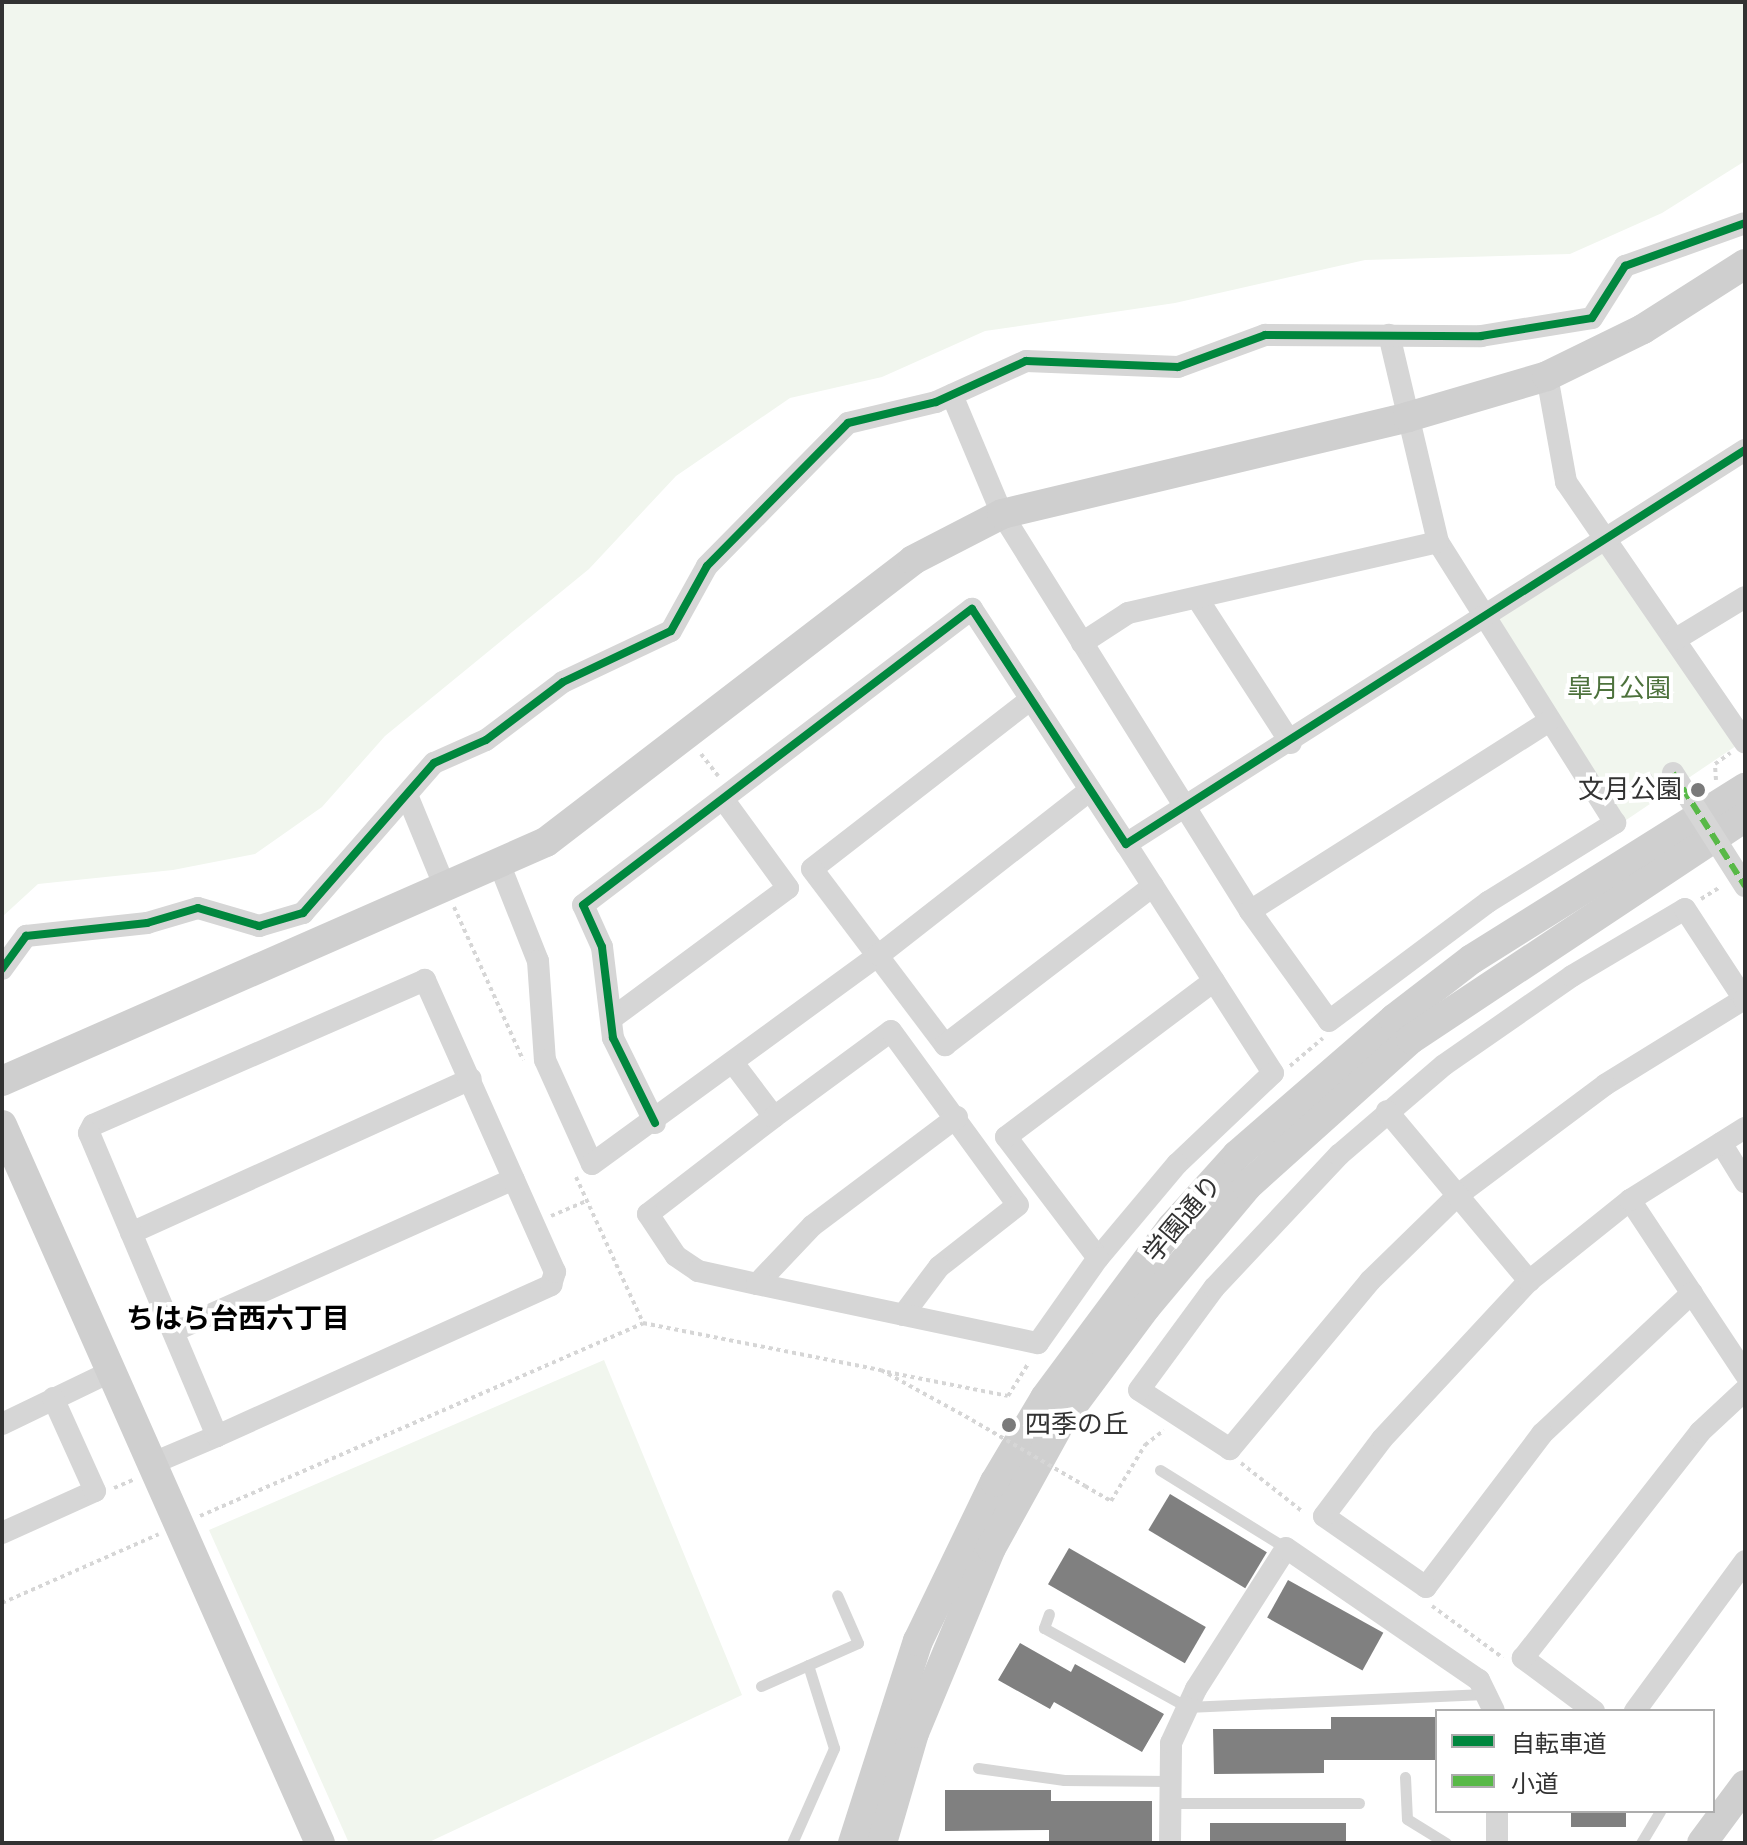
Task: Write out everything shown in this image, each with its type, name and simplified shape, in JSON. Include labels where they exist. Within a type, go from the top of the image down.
[{"type":"street","points":[[2,969],[26,936],[147,923],[198,908],[259,926],[303,913],[434,763],[486,740],[563,682],[671,631],[707,566],[848,423],[952,395],[1026,361],[1178,367],[1265,335],[1481,336],[1592,318],[1625,266],[1745,223]]},
{"type":"street","points":[[2,1081],[546,842],[596,808],[913,560],[1002,514],[1408,417],[1547,376],[1643,329],[1745,264]]},
{"type":"street","points":[[952,395],[1002,514],[1250,911],[1329,1021],[1488,902],[1615,823],[1438,542],[1389,335]]},
{"type":"street","points":[[1547,376],[1566,482],[1602,541],[1676,639],[1744,743]]},
{"type":"street","points":[[1126,844],[1291,743],[1745,450]]},
{"type":"street","points":[[1082,643],[1128,613],[1199,601],[1438,542]]},
{"type":"street","points":[[1676,639],[1745,597]]},
{"type":"street","points":[[1199,601],[1291,743]]},
{"type":"street","points":[[655,1123],[613,1038],[602,947],[583,905],[972,609],[1273,1073],[1177,1164],[1098,1258],[1038,1343],[903,1315],[698,1271],[676,1256],[648,1214],[891,1031],[957,1117],[1018,1205],[939,1267],[903,1315]]},
{"type":"street","points":[[1031,699],[812,869],[945,1045],[1153,886]]},
{"type":"street","points":[[1250,911],[1549,721]]},
{"type":"street","points":[[1673,773],[1739,882]]},
{"type":"street","name":"学園通り","points":[[853,1843],[918,1641],[989,1493],[1045,1398],[1172,1227],[1301,1096],[1438,985],[1730,786]]},
{"type":"street","points":[[499,863],[538,961],[545,1060],[592,1164],[655,1123],[734,1064],[1090,790]]},
{"type":"street","points":[[407,795],[445,887]]},
{"type":"street","points":[[611,1019],[788,888],[723,799]]},
{"type":"street","name":"学園通り","points":[[882,1843],[914,1733],[991,1548],[1061,1421],[1156,1294],[1247,1186],[1411,1039],[1745,817]]},
{"type":"street","points":[[1685,909],[1745,999],[1592,1093],[1458,1195],[1370,1281],[1230,1449],[1139,1390],[1268,1226],[1387,1111],[1508,1017],[1685,909]]},
{"type":"street","points":[[153,1468],[551,1285],[555,1272],[425,980],[93,1125],[89,1133],[217,1436]]},
{"type":"street","points":[[1098,1258],[1006,1137],[1214,981]]},
{"type":"street","points":[[734,1064],[774,1117]]},
{"type":"street","points":[[131,1233],[471,1079]]},
{"type":"street","points":[[1387,1111],[1529,1281]]},
{"type":"street","points":[[757,1284],[812,1226],[957,1117]]},
{"type":"street","points":[[2,1125],[320,1843]]},
{"type":"street","points":[[1692,1293],[1542,1434],[1426,1587],[1324,1516],[1382,1439],[1529,1281],[1630,1200],[1745,1128]]},
{"type":"street","points":[[1721,1143],[1745,1182]]},
{"type":"street","points":[[174,1331],[514,1179]]},
{"type":"street","points":[[1630,1200],[1745,1374]]},
{"type":"street","points":[[2,1424],[110,1372]]},
{"type":"street","points":[[1591,1709],[1523,1658],[1700,1432],[1745,1390]]},
{"type":"street","points":[[2,1533],[95,1491],[53,1398]]},
{"type":"street","points":[[1170,1843],[1171,1743],[1187,1707],[1286,1548],[1479,1680],[1490,1703]]},
{"type":"street","points":[[1636,1709],[1745,1561]]},
{"type":"street","points":[[1702,1843],[1745,1785]]},
{"type":"street","points":[[1497,1813],[1497,1843]]},
{"type":"lane","points":[[1160,1470],[1286,1548]]},
{"type":"lane","points":[[761,1686],[858,1643],[837,1595]]},
{"type":"lane","points":[[1049,1614],[1044,1628],[1187,1707],[1490,1703]]},
{"type":"lane","points":[[792,1843],[834,1748],[808,1665]]},
{"type":"lane","points":[[978,1768],[1171,1792],[1359,1803]]},
{"type":"lane","points":[[1405,1777],[1407,1819],[1446,1843]]},
{"type":"lane","points":[[1641,1843],[1659,1813]]},
{"type":"path","points":[[1730,786],[1715,764],[1744,743]]},
{"type":"path","points":[[1602,803],[1667,767],[1673,773]]},
{"type":"path","points":[[1685,909],[1739,882]]},
{"type":"path","points":[[1273,1073],[1278,1077],[1324,1037],[1329,1021]]},
{"type":"path","points":[[534,1224],[587,1201]]},
{"type":"path","points":[[2,1603],[643,1323],[1008,1396],[1038,1343]]},
{"type":"path","points":[[881,1370],[1111,1501],[1145,1445],[1183,1418]]},
{"type":"path","points":[[1230,1449],[1310,1517],[1324,1516]]},
{"type":"path","points":[[95,1491],[98,1495],[153,1468]]},
{"type":"path","points":[[1426,1587],[1421,1598],[1504,1659],[1523,1658]]},
{"type":"green space","points":[[2,2],[1745,2],[1745,161],[1662,213],[1570,254],[1365,260],[1175,303],[985,331],[882,377],[790,398],[676,476],[589,569],[385,736],[322,807],[255,854],[173,870],[38,884],[2,917]]},
{"type":"green space","name":"皐月公園","points":[[1602,548],[1736,746],[1626,820],[1493,622]]},
{"type":"green space","points":[[604,1360],[742,1695],[427,1843],[349,1843],[209,1530]]},
{"type":"building","points":[[1170,1494],[1267,1552],[1245,1588],[1148,1530]]},
{"type":"building","points":[[1069,1548],[1206,1627],[1185,1663],[1048,1584]]},
{"type":"building","points":[[1288,1580],[1383,1633],[1362,1670],[1267,1618]]},
{"type":"building","points":[[1020,1643],[1071,1672],[1075,1664],[1164,1714],[1142,1752],[1054,1702],[1050,1709],[998,1680]]},
{"type":"building","points":[[1331,1717],[1435,1717],[1435,1760],[1324,1760],[1324,1773],[1214,1774],[1213,1729],[1331,1729]]},
{"type":"building","points":[[945,1790],[1051,1790],[1051,1801],[1152,1801],[1152,1843],[1049,1843],[1049,1830],[945,1831]]},
{"type":"building","points":[[1571,1813],[1626,1813],[1626,1827],[1571,1827]]},
{"type":"building","points":[[1210,1823],[1346,1823],[1346,1843],[1210,1843]]},
{"type":"marked path","points":[[1673,773],[1745,886]]},
{"type":"cycle path","points":[[2,969],[26,936],[147,923],[198,908],[259,926],[303,913],[434,763],[486,740],[563,682],[671,631],[707,566],[848,423],[936,402],[1026,361],[1178,367],[1265,335],[1481,336],[1592,318],[1625,266],[1745,223]]},
{"type":"cycle path","points":[[655,1123],[613,1038],[602,947],[583,905],[972,609],[1126,844],[1745,450]]},
{"type":"place","name":"文月公園","points":[[1698,790]]},
{"type":"place","name":"四季の丘","points":[[1009,1425]]},
{"type":"district","name":"ちはら台西六丁目","points":[[238,1319]]}]
